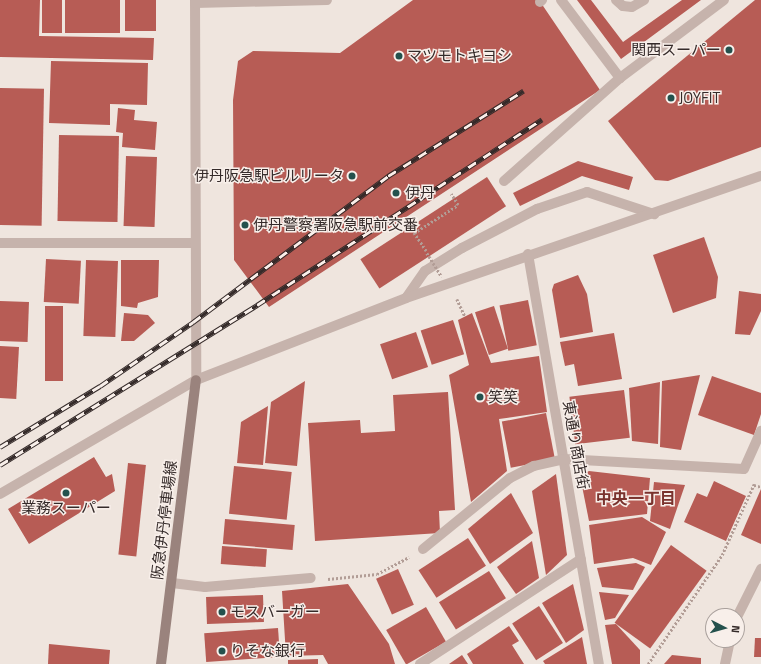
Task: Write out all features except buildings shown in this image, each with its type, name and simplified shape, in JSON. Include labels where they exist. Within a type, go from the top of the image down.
[{"type":"main road","name":"阪急伊丹停車場線","points":[[161,664],[196,380]]},
{"type":"street","points":[[196,380],[194,243],[195,1],[327,0]]},
{"type":"street","points":[[561,0],[620,78]]},
{"type":"street","points":[[616,0],[623,6],[632,7],[644,0]]},
{"type":"street","points":[[504,182],[620,78],[724,0]]},
{"type":"street","points":[[0,494],[196,380],[406,298],[528,254],[654,214],[761,176]]},
{"type":"street","points":[[406,298],[425,271],[462,248],[537,209],[587,192],[654,214]]},
{"type":"street","points":[[0,243],[194,243]]},
{"type":"street","name":"東通り商店街","points":[[528,254],[599,664]]},
{"type":"street","points":[[423,549],[510,478],[534,466],[564,459],[744,469],[761,431]]},
{"type":"street","points":[[420,664],[581,559]]},
{"type":"street","points":[[742,608],[761,569]]},
{"type":"street","points":[[172,583],[205,587],[311,578]]},
{"type":"street","points":[[725,664],[728,648]]},
{"type":"path","points":[[442,277],[414,233],[458,205],[451,194]]},
{"type":"path","points":[[744,469],[754,484],[761,487]]},
{"type":"path","points":[[648,664],[722,555],[754,484]]},
{"type":"path","points":[[311,578],[377,574],[423,549]]},
{"type":"railway","points":[[0,447],[100,386],[193,322],[388,176],[523,91]]},
{"type":"railway","points":[[0,465],[257,305],[542,119]]},
{"type":"place","name":"関西スーパー","points":[[729,50]]},
{"type":"place","name":"マツモトキヨシ","points":[[399,56]]},
{"type":"place","name":"JOYFIT","points":[[671,98]]},
{"type":"place","name":"伊丹阪急駅ビルリータ","points":[[352,176]]},
{"type":"place","name":"伊丹","points":[[396,193]]},
{"type":"place","name":"伊丹警察署阪急駅前交番","points":[[245,225]]},
{"type":"place","name":"笑笑","points":[[480,397]]},
{"type":"place","name":"業務スーパー","points":[[66,493]]},
{"type":"place","name":"モスバーガー","points":[[222,612]]},
{"type":"place","name":"りそな銀行","points":[[222,651]]},
{"type":"district","name":"中央一丁目","points":[[636,498]]}]
